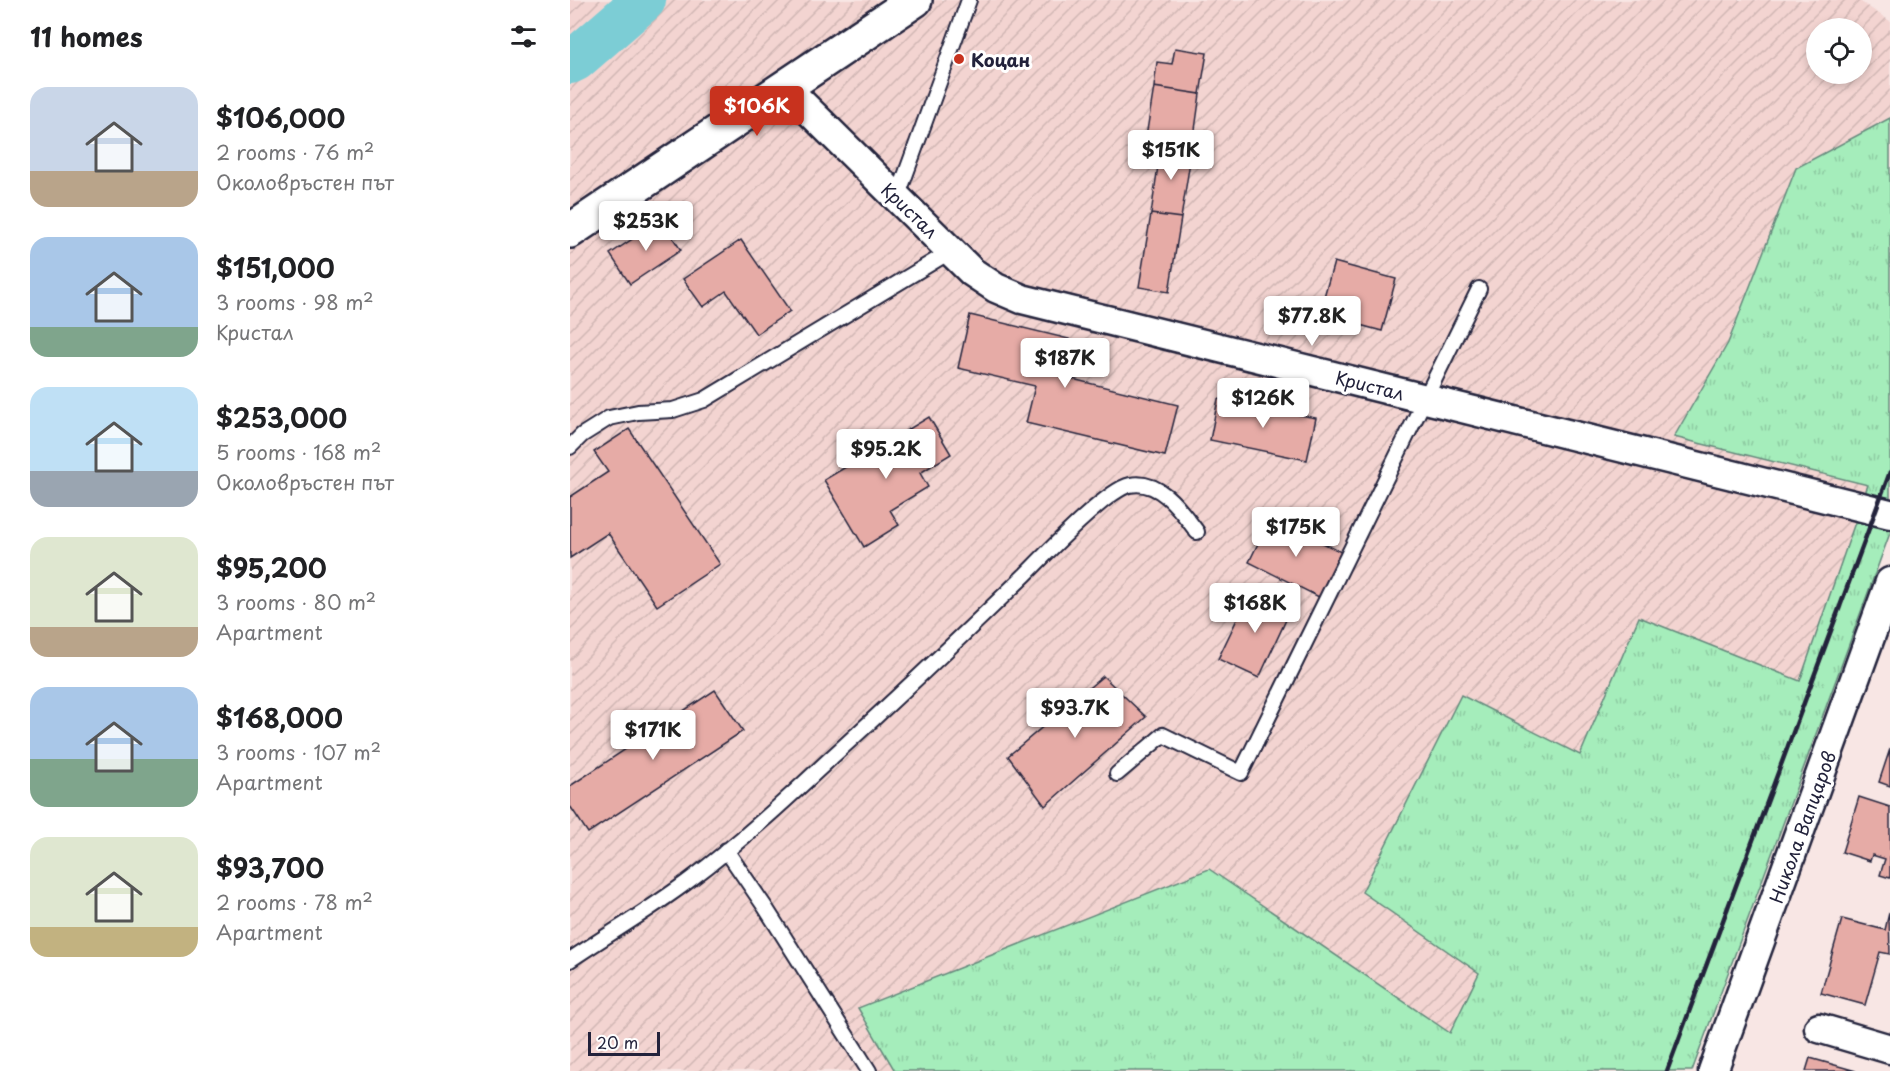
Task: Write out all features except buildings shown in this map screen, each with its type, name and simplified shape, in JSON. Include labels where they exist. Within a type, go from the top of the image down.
[{"type":"street","points":[[570,231],[915,0]]},
{"type":"street","name":"Кристал","points":[[785,87],[972,272],[996,288],[1022,299],[1890,514]]},
{"type":"street","name":"Никола Вапцаров","points":[[1713,1071],[1890,582]]},
{"type":"street","points":[[1819,1028],[1890,1049]]},
{"type":"lane","points":[[897,198],[969,0]]},
{"type":"lane","points":[[570,447],[582,435],[609,418],[638,412],[673,410],[704,399],[951,251]]},
{"type":"lane","points":[[1117,774],[1163,735],[1241,772],[1479,290]]},
{"type":"lane","points":[[570,960],[691,879],[787,798],[1114,492],[1130,485],[1146,485],[1161,492],[1174,502],[1197,532]]},
{"type":"lane","points":[[726,850],[869,1071]]},
{"type":"shaded area","points":[[570,0],[1858,0],[1890,21],[1890,118],[1796,168],[1728,343],[1674,437],[1869,484],[1800,681],[1639,618],[1580,755],[1462,695],[1480,973],[1450,1033],[1209,869],[859,1008],[895,1071],[570,1071]]},
{"type":"green space","points":[[1890,118],[1890,533],[1692,1071],[895,1071],[858,1008],[1209,869],[1450,1033],[1479,973],[1362,892],[1461,695],[1580,755],[1639,617],[1800,681],[1868,485],[1674,437],[1728,343],[1796,168]]},
{"type":"waterway","points":[[570,62],[644,0]]},
{"type":"railway","points":[[1667,1071],[1890,472]]},
{"type":"place","name":"Коцан","points":[[959,59]]}]
